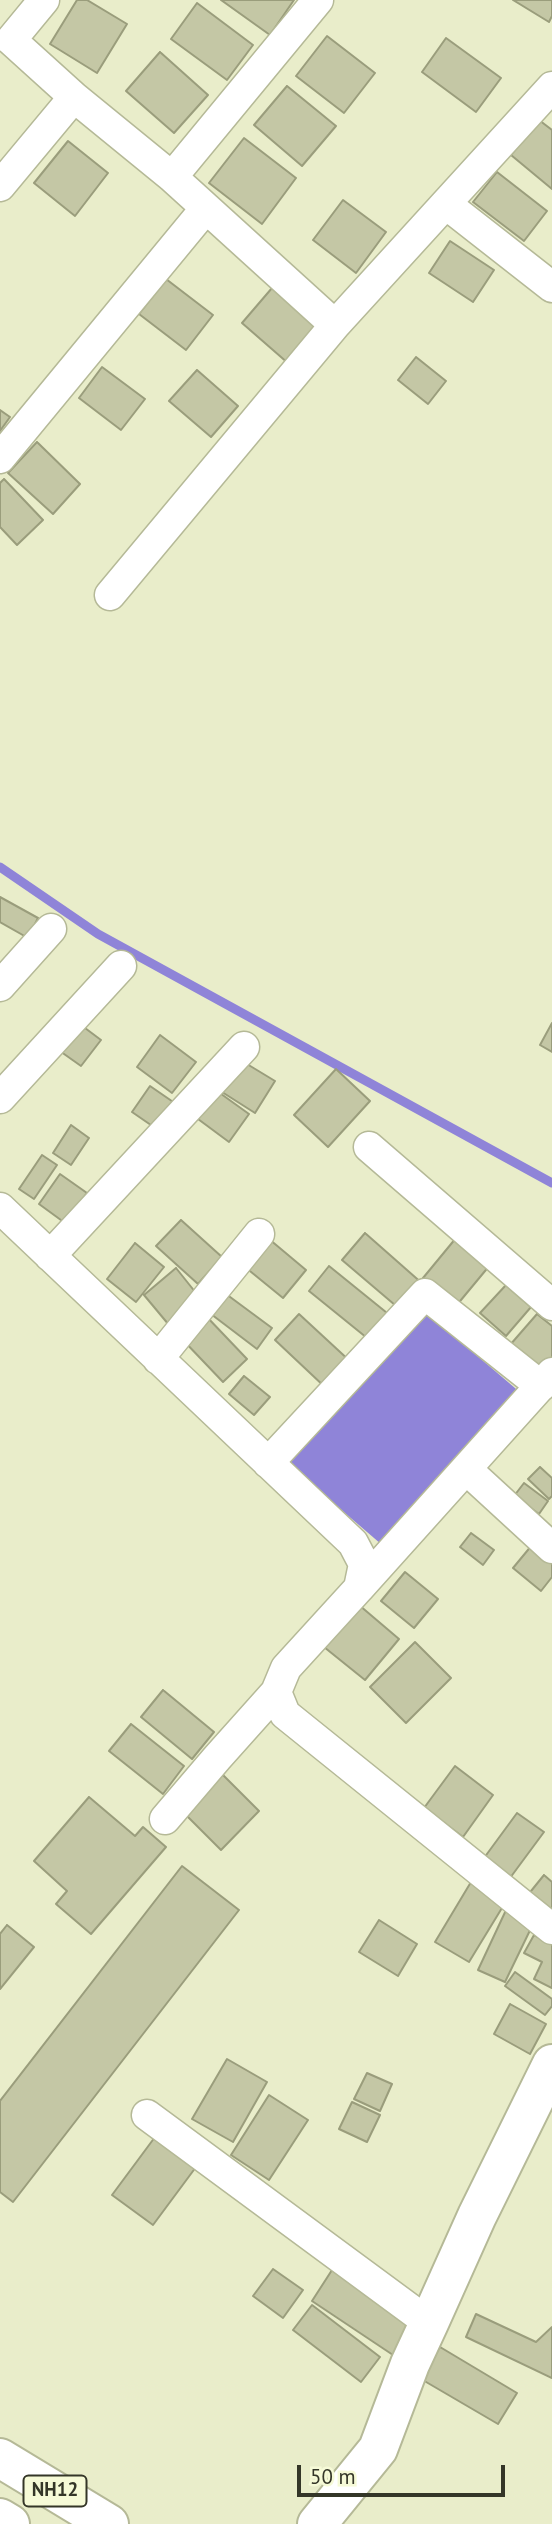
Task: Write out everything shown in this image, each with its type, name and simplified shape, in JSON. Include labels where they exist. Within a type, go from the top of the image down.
[{"type":"main road","points":[[317,2524],[378,2449],[429,2323],[477,2216],[552,2064]]},
{"type":"main road","name":"NH12","points":[[0,2458],[109,2524]]},
{"type":"main road","name":"NH12","points":[[0,2518],[10,2524]]},
{"type":"street","points":[[44,0],[6,36],[74,97],[172,177],[335,325]]},
{"type":"street","points":[[172,177],[318,0]]},
{"type":"street","points":[[110,595],[335,325],[552,87]]},
{"type":"street","points":[[0,187],[74,97]]},
{"type":"street","points":[[446,204],[552,286]]},
{"type":"street","points":[[0,458],[206,208]]},
{"type":"street","points":[[0,986],[51,929]]},
{"type":"street","points":[[0,1098],[121,966]]},
{"type":"street","points":[[50,1256],[244,1047]]},
{"type":"street","points":[[369,1147],[552,1305]]},
{"type":"street","points":[[0,1208],[353,1543],[364,1564],[359,1588]]},
{"type":"street","points":[[158,1359],[259,1234]]},
{"type":"street","points":[[165,1819],[276,1692],[286,1668],[547,1379],[425,1294],[268,1463]]},
{"type":"street","points":[[466,1469],[552,1548]]},
{"type":"street","points":[[276,1692],[285,1714],[552,1929]]},
{"type":"street","points":[[147,2115],[429,2323]]},
{"type":"shaded area","points":[[420,1307],[522,1394],[381,1544],[282,1459]]},
{"type":"building","points":[[77,0],[87,0],[127,24],[97,73],[50,44]]},
{"type":"building","points":[[221,0],[294,0],[270,35]]},
{"type":"building","points":[[513,0],[552,0],[552,16],[549,22]]},
{"type":"building","points":[[197,3],[253,45],[227,80],[171,39]]},
{"type":"building","points":[[327,36],[375,73],[344,113],[296,76]]},
{"type":"building","points":[[446,38],[501,78],[476,112],[422,72]]},
{"type":"building","points":[[160,52],[208,95],[174,133],[126,91]]},
{"type":"building","points":[[287,86],[336,126],[302,166],[254,125]]},
{"type":"building","points":[[539,120],[552,130],[552,189],[511,155]]},
{"type":"building","points":[[244,138],[296,178],[262,224],[209,183]]},
{"type":"building","points":[[68,141],[108,173],[75,216],[34,183]]},
{"type":"building","points":[[497,172],[547,211],[524,241],[473,202]]},
{"type":"building","points":[[343,200],[386,232],[356,273],[313,240]]},
{"type":"building","points":[[450,241],[494,270],[473,302],[429,273]]},
{"type":"building","points":[[166,279],[213,315],[186,350],[139,314]]},
{"type":"building","points":[[272,288],[319,329],[289,364],[242,323]]},
{"type":"building","points":[[416,357],[446,381],[428,404],[398,380]]},
{"type":"building","points":[[102,367],[145,399],[121,430],[79,398]]},
{"type":"building","points":[[197,370],[238,406],[211,437],[169,401]]},
{"type":"building","points":[[0,410],[10,417],[0,431]]},
{"type":"building","points":[[37,442],[80,484],[53,514],[8,473]]},
{"type":"building","points":[[4,479],[43,520],[17,545],[0,527],[0,483]]},
{"type":"building","points":[[0,897],[38,918],[28,938],[0,922]]},
{"type":"building","points":[[77,1022],[101,1040],[81,1066],[57,1049]]},
{"type":"building","points":[[552,1023],[552,1052],[540,1045]]},
{"type":"building","points":[[160,1035],[196,1062],[172,1093],[137,1067]]},
{"type":"building","points":[[242,1061],[275,1081],[255,1113],[222,1092]]},
{"type":"building","points":[[336,1069],[370,1101],[328,1147],[294,1115]]},
{"type":"building","points":[[150,1086],[179,1106],[161,1132],[132,1112]]},
{"type":"building","points":[[217,1091],[249,1114],[229,1142],[198,1119]]},
{"type":"building","points":[[71,1125],[89,1138],[71,1165],[53,1153]]},
{"type":"building","points":[[42,1155],[57,1165],[34,1199],[19,1189]]},
{"type":"building","points":[[60,1174],[87,1193],[65,1223],[39,1204]]},
{"type":"building","points":[[181,1220],[222,1257],[198,1284],[156,1246]]},
{"type":"building","points":[[365,1233],[424,1285],[402,1311],[342,1260]]},
{"type":"building","points":[[456,1238],[490,1265],[456,1306],[423,1278]]},
{"type":"building","points":[[269,1239],[306,1270],[283,1298],[245,1267]]},
{"type":"building","points":[[135,1243],[164,1267],[136,1302],[107,1279]]},
{"type":"building","points":[[329,1266],[392,1317],[372,1342],[309,1291]]},
{"type":"building","points":[[176,1268],[200,1298],[169,1325],[144,1295]]},
{"type":"building","points":[[506,1285],[531,1307],[506,1336],[480,1313]]},
{"type":"building","points":[[222,1291],[272,1328],[257,1349],[207,1311]]},
{"type":"building","points":[[299,1314],[352,1363],[327,1389],[275,1340]]},
{"type":"building","points":[[537,1314],[552,1326],[552,1363],[543,1373],[510,1345]]},
{"type":"building","points":[[206,1316],[247,1359],[223,1382],[182,1339]]},
{"type":"building","points":[[244,1376],[270,1397],[254,1415],[229,1394]]},
{"type":"building","points":[[540,1467],[552,1478],[552,1496],[549,1499],[528,1479]]},
{"type":"building","points":[[524,1483],[548,1501],[539,1514],[514,1496]]},
{"type":"building","points":[[471,1533],[494,1550],[483,1565],[460,1547]]},
{"type":"building","points":[[537,1539],[552,1551],[552,1577],[541,1591],[513,1568]]},
{"type":"building","points":[[405,1572],[438,1599],[414,1628],[381,1601]]},
{"type":"building","points":[[359,1605],[399,1639],[365,1680],[324,1647]]},
{"type":"building","points":[[415,1642],[451,1678],[406,1723],[370,1687]]},
{"type":"building","points":[[163,1690],[214,1732],[192,1759],[141,1717]]},
{"type":"building","points":[[131,1724],[184,1766],[163,1794],[109,1751]]},
{"type":"building","points":[[455,1766],[493,1795],[463,1837],[424,1808]]},
{"type":"building","points":[[220,1772],[259,1811],[221,1850],[182,1811]]},
{"type":"building","points":[[89,1797],[135,1836],[143,1827],[166,1847],[91,1934],[56,1904],[67,1891],[34,1861]]},
{"type":"building","points":[[517,1813],[544,1832],[510,1878],[484,1858]]},
{"type":"building","points":[[182,1866],[239,1910],[13,2202],[0,2192],[0,2101]]},
{"type":"building","points":[[544,1875],[552,1882],[552,1915],[527,1896]]},
{"type":"building","points":[[471,1882],[505,1903],[469,1962],[435,1942]]},
{"type":"building","points":[[507,1908],[534,1922],[505,1982],[478,1970]]},
{"type":"building","points":[[379,1920],[417,1944],[398,1976],[359,1952]]},
{"type":"building","points":[[7,1925],[34,1947],[0,1989],[0,1934]]},
{"type":"building","points":[[534,1935],[552,1944],[552,1988],[534,1979],[542,1962],[524,1953]]},
{"type":"building","points":[[515,1972],[552,1999],[552,2006],[545,2015],[505,1986]]},
{"type":"building","points":[[510,2004],[546,2024],[530,2054],[494,2034]]},
{"type":"building","points":[[227,2059],[267,2082],[233,2142],[192,2119]]},
{"type":"building","points":[[367,2073],[392,2084],[380,2111],[354,2099]]},
{"type":"building","points":[[269,2095],[308,2120],[269,2180],[231,2155]]},
{"type":"building","points":[[352,2102],[380,2115],[367,2142],[339,2129]]},
{"type":"building","points":[[155,2137],[196,2167],[153,2225],[112,2195]]},
{"type":"building","points":[[273,2269],[303,2290],[283,2318],[253,2296]]},
{"type":"building","points":[[332,2270],[416,2326],[396,2357],[312,2301]]},
{"type":"building","points":[[312,2305],[380,2357],[361,2382],[293,2330]]},
{"type":"building","points":[[476,2314],[536,2342],[552,2327],[552,2378],[466,2337]]},
{"type":"building","points":[[440,2347],[517,2393],[498,2424],[421,2379]]},
{"type":"waterway","points":[[0,867],[98,934],[552,1183]]}]
